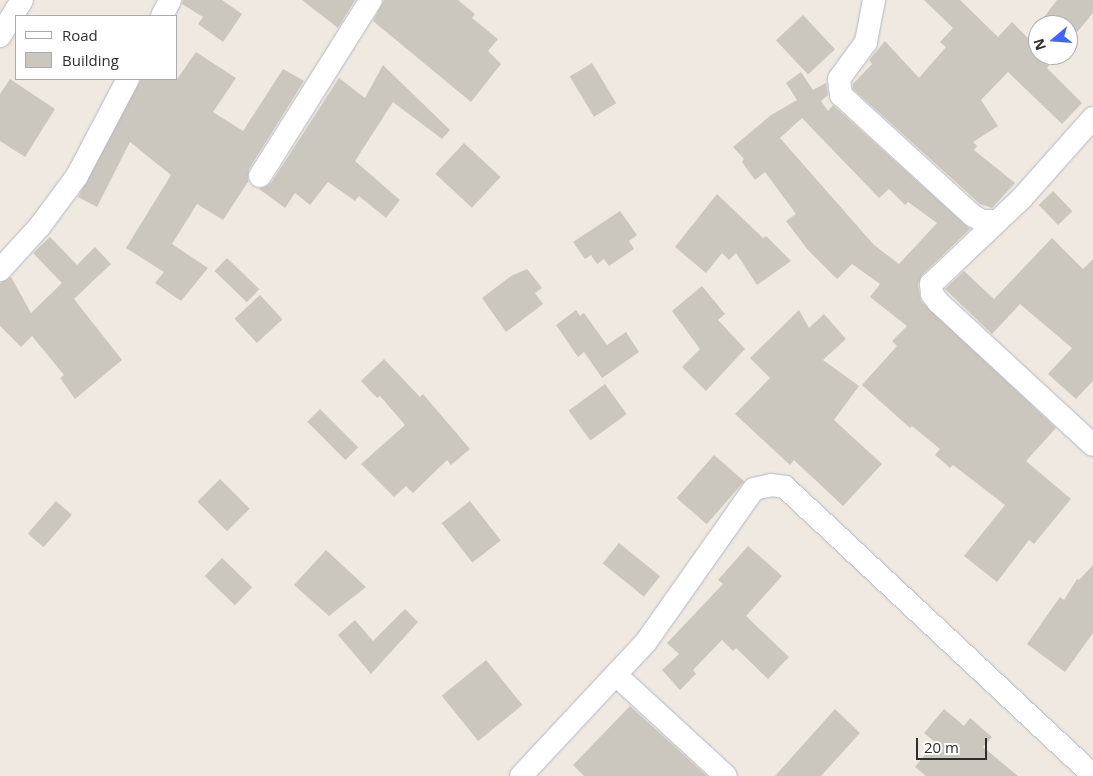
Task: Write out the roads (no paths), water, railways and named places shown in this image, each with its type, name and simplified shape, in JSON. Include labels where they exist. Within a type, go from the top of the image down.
[{"type":"street","points":[[0,36],[22,0]]},
{"type":"street","points":[[162,15],[170,0]]},
{"type":"street","points":[[260,176],[371,0]]},
{"type":"street","points":[[874,0],[866,42],[839,79],[841,95],[972,215],[982,221],[996,221]]},
{"type":"street","points":[[0,270],[40,226],[76,176],[127,80]]},
{"type":"street","points":[[1093,118],[1022,198],[931,284],[932,294],[1093,445]]},
{"type":"street","points":[[521,776],[646,642],[754,489],[771,485],[785,487],[1093,775]]},
{"type":"street","points":[[616,675],[726,776]]}]
